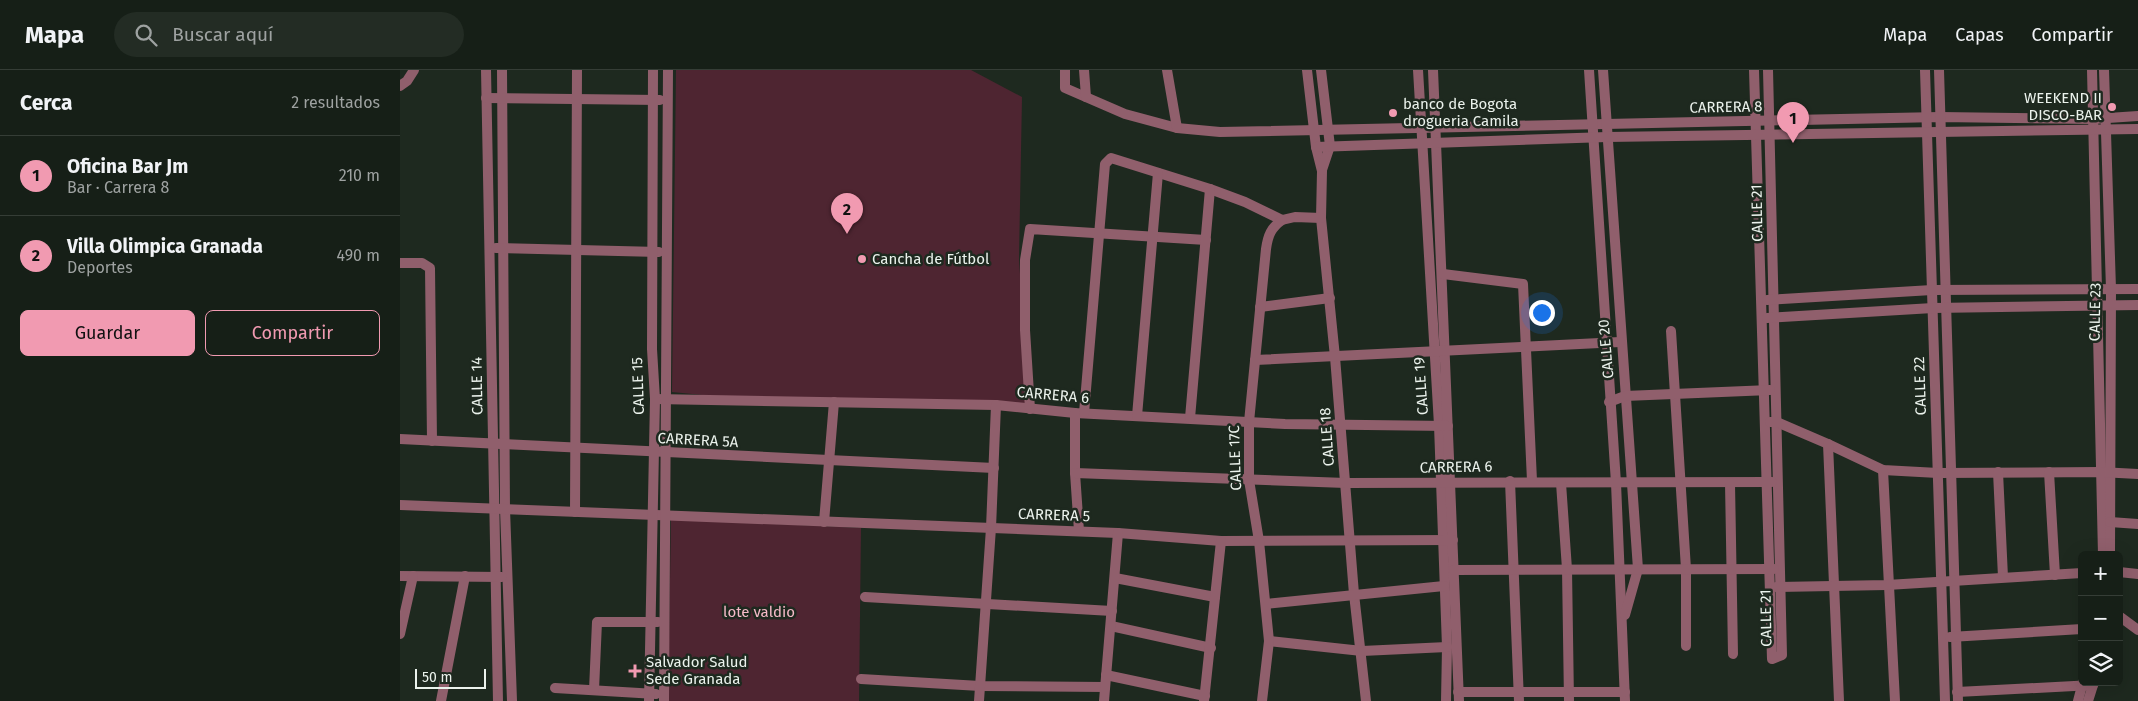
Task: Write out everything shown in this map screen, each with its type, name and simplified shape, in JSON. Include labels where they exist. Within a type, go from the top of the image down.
[{"type":"street","points":[[400,86],[414,70]]},
{"type":"street","name":"CALLE 14","points":[[486,70],[498,701]]},
{"type":"street","name":"CALLE 14","points":[[502,70],[505,509],[512,701]]},
{"type":"street","points":[[575,512],[577,70]]},
{"type":"street","name":"CALLE 15","points":[[650,698],[655,399],[652,349],[653,70]]},
{"type":"street","name":"CALLE 15","points":[[664,698],[668,70]]},
{"type":"street","name":"CARRERA 8","points":[[1064,70],[1065,88],[1125,114],[1177,128],[1220,132],[1940,117],[2093,119],[2138,116]]},
{"type":"street","points":[[1084,70],[1086,97]]},
{"type":"street","points":[[1166,70],[1177,128]]},
{"type":"street","name":"CALLE 18","points":[[1307,70],[1316,147],[1322,171],[1321,218],[1336,357],[1354,594],[1362,651],[1366,701]]},
{"type":"street","name":"CALLE 18","points":[[1321,70],[1330,146],[1322,171]]},
{"type":"street","name":"CALLE 19","points":[[1418,70],[1434,352],[1443,425]]},
{"type":"street","name":"CALLE 19","points":[[1433,70],[1445,352],[1443,425],[1448,540],[1444,586],[1447,647],[1446,701]]},
{"type":"street","name":"CALLE 20","points":[[1589,70],[1605,343],[1616,483],[1625,697]]},
{"type":"street","name":"CALLE 20","points":[[1603,70],[1620,342],[1626,396],[1638,569],[1623,624]]},
{"type":"street","name":"CALLE 21","points":[[1754,70],[1769,569],[1775,587],[1782,655],[1772,659],[1775,587],[1780,569],[1768,70]]},
{"type":"street","name":"CALLE 22","points":[[1925,70],[1944,701]]},
{"type":"street","name":"CALLE 22","points":[[1938,70],[1957,697]]},
{"type":"street","name":"CALLE 23","points":[[2092,70],[2098,290],[2104,305]]},
{"type":"street","name":"CALLE 23","points":[[2103,551],[2104,305],[2110,289],[2104,70]]},
{"type":"street","points":[[486,98],[667,100]]},
{"type":"street","name":"CARRERA 8","points":[[1316,147],[1607,137],[2106,131],[2138,129]]},
{"type":"street","points":[[1080,531],[1075,473],[1079,413],[1100,234],[1105,164],[1110,158],[1210,188],[1282,220],[1296,217],[1321,218]]},
{"type":"street","points":[[1137,416],[1158,173]]},
{"type":"street","points":[[1190,418],[1210,188]]},
{"type":"street","name":"CALLE 17C","points":[[1262,701],[1269,641],[1259,541],[1248,480],[1249,422],[1268,234],[1273,226],[1282,220]]},
{"type":"street","points":[[1030,409],[1025,330],[1024,260],[1030,229],[1206,240]]},
{"type":"street","points":[[490,247],[666,253]]},
{"type":"street","points":[[400,263],[422,263],[430,268],[432,441]]},
{"type":"street","points":[[1442,271],[1523,284],[1532,481]]},
{"type":"street","points":[[1761,300],[1932,290],[2138,289]]},
{"type":"street","points":[[1430,294],[1443,294]]},
{"type":"street","points":[[1260,307],[1330,298]]},
{"type":"street","points":[[1761,318],[1933,308],[2138,305]]},
{"type":"street","points":[[1671,331],[1686,569],[1686,646]]},
{"type":"street","points":[[1255,360],[1620,342]]},
{"type":"street","points":[[1609,402],[1626,396],[1764,389],[1776,391]]},
{"type":"street","name":"CARRERA 6","points":[[655,399],[996,406],[1079,413],[1342,426],[1443,425]]},
{"type":"street","points":[[824,522],[834,402]]},
{"type":"street","points":[[979,701],[991,528],[996,406]]},
{"type":"street","points":[[1764,422],[1777,422],[1882,470],[1938,473],[2104,472],[2138,474]]},
{"type":"street","name":"CARRERA 5A","points":[[400,439],[666,454],[994,468]]},
{"type":"street","points":[[1828,444],[1839,701]]},
{"type":"street","points":[[1882,470],[1895,701]]},
{"type":"street","points":[[1998,472],[2004,577]]},
{"type":"street","points":[[2049,472],[2055,575]]},
{"type":"street","name":"CALLE 23","points":[[2104,472],[2110,522],[2110,551]]},
{"type":"street","name":"CARRERA 6","points":[[1075,473],[1346,483],[1445,484],[1510,481],[1562,483],[1680,481],[1778,483]]},
{"type":"street","points":[[1510,481],[1519,697]]},
{"type":"street","points":[[1562,483],[1567,569],[1569,697]]},
{"type":"street","points":[[1730,483],[1733,654]]},
{"type":"street","name":"CARRERA 5","points":[[400,505],[1080,531],[1221,541],[1448,540]]},
{"type":"street","points":[[2110,522],[2138,524]]},
{"type":"street","points":[[1104,701],[1118,533]]},
{"type":"street","name":"CALLE 19","points":[[1448,540],[1454,570],[1459,697]]},
{"type":"street","points":[[1106,675],[1204,698],[1211,648],[1221,541]]},
{"type":"street","points":[[1454,570],[1780,569]]},
{"type":"street","points":[[2123,572],[2138,574]]},
{"type":"street","points":[[1775,587],[1888,585],[2078,573]]},
{"type":"street","points":[[400,576],[508,577]]},
{"type":"street","points":[[400,634],[414,576]]},
{"type":"street","points":[[441,701],[465,576]]},
{"type":"street","points":[[1115,578],[1215,596]]},
{"type":"street","points":[[1266,604],[1444,586]]},
{"type":"street","points":[[865,597],[1112,611]]},
{"type":"street","points":[[2123,619],[2138,630]]},
{"type":"street","points":[[594,690],[598,622],[665,622]]},
{"type":"street","points":[[1110,626],[1211,648]]},
{"type":"street","points":[[1942,638],[2078,629]]},
{"type":"street","points":[[1269,641],[1362,651],[1447,647]]},
{"type":"street","points":[[861,679],[980,686],[1105,688]]},
{"type":"street","points":[[1957,697],[2078,685]]},
{"type":"street","points":[[2078,701],[2087,686]]},
{"type":"street","points":[[2088,686],[2088,701]]},
{"type":"street","points":[[555,688],[594,690],[650,698],[664,698]]},
{"type":"street","points":[[1459,697],[1625,697]]},
{"type":"green space","points":[[676,70],[971,70],[1022,97],[1019,259],[1029,408],[753,400],[672,392]]},
{"type":"green space","name":"lote valdio","points":[[671,519],[861,528],[859,701],[668,701]]},
{"type":"place","name":"WEEKEND II DISCO-BAR","points":[[2112,107]]},
{"type":"place","name":"banco de Bogota drogueria Camila","points":[[1393,113]]},
{"type":"place","name":"Oficina Bar Jm","points":[[1793,143]]},
{"type":"place","name":"Villa Olimpica Granada","points":[[847,234]]},
{"type":"place","name":"Cancha de Fútbol","points":[[862,259]]},
{"type":"place","name":"Salvador Salud Sede Granada","points":[[635,671]]}]
